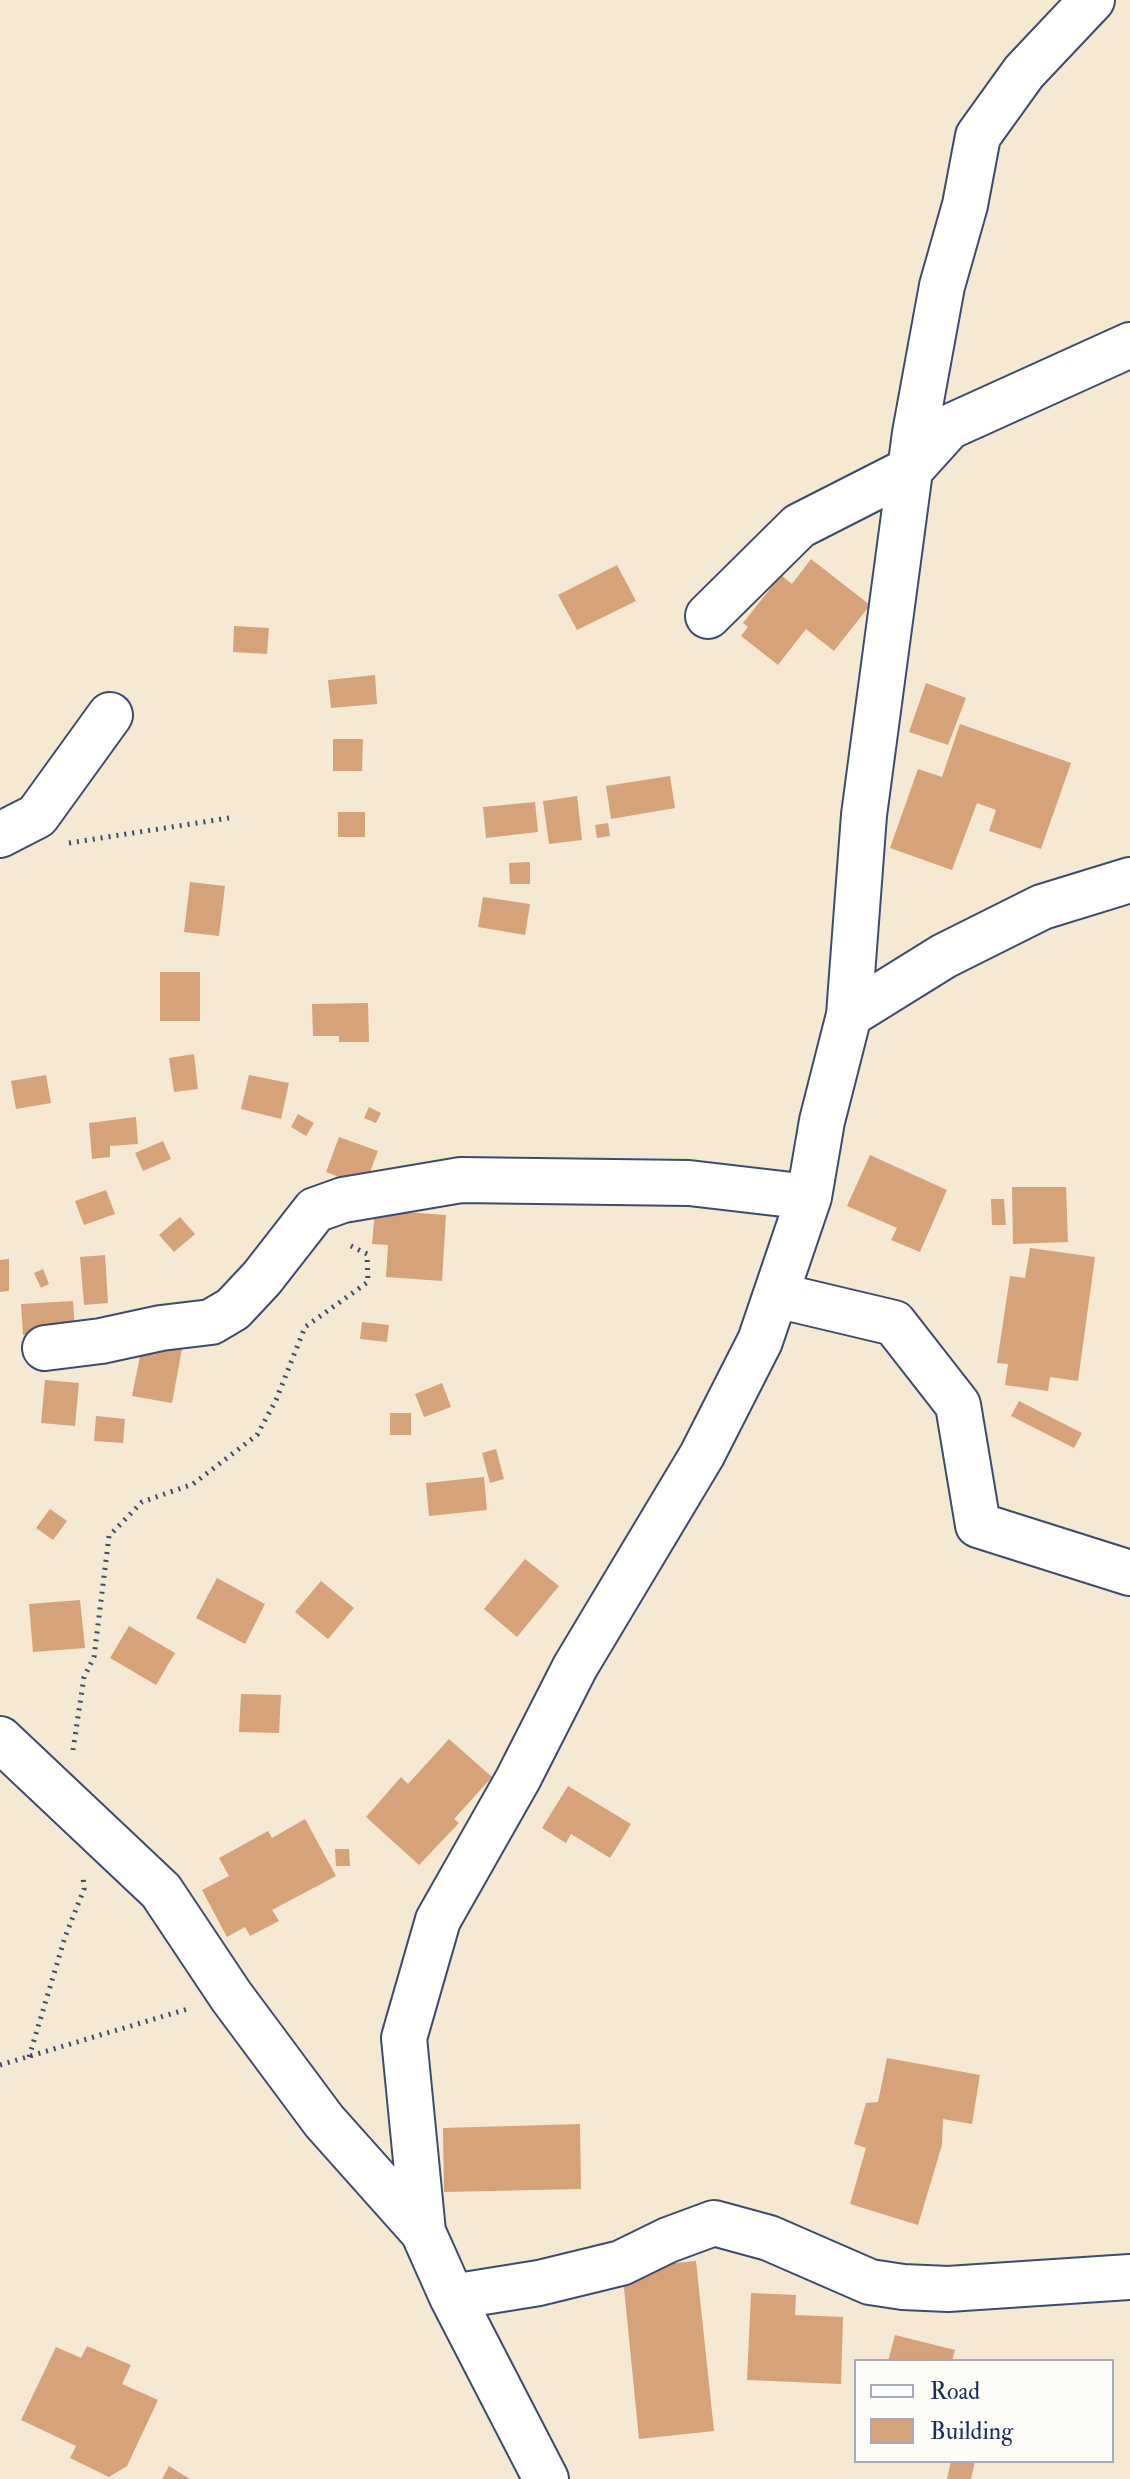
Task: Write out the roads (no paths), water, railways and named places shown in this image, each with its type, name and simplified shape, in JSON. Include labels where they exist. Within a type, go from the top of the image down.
[{"type":"street","points":[[423,2232],[404,2038],[438,1920],[518,1779],[575,1667],[702,1455],[760,1341],[776,1295],[809,1197],[822,1121],[849,1015],[864,815],[911,469],[942,286],[965,205],[978,136],[1024,72],[1092,0]]},
{"type":"street","points":[[708,616],[799,526],[911,469],[949,427],[1130,345]]},
{"type":"street","points":[[0,835],[37,816],[110,715]]},
{"type":"street","points":[[849,1015],[944,956],[1042,907],[1130,880]]},
{"type":"street","points":[[45,1348],[211,1322],[233,1309],[262,1278],[315,1210],[343,1200],[461,1180],[689,1183],[809,1197]]},
{"type":"street","points":[[776,1295],[894,1323],[958,1405],[978,1525],[1130,1573]]},
{"type":"street","points":[[0,1739],[161,1891],[231,1996],[324,2121],[423,2232],[452,2297],[546,2479]]},
{"type":"street","points":[[452,2297],[539,2283],[621,2263],[668,2240],[714,2223],[769,2238],[870,2282],[903,2287],[948,2289],[1130,2277]]}]
